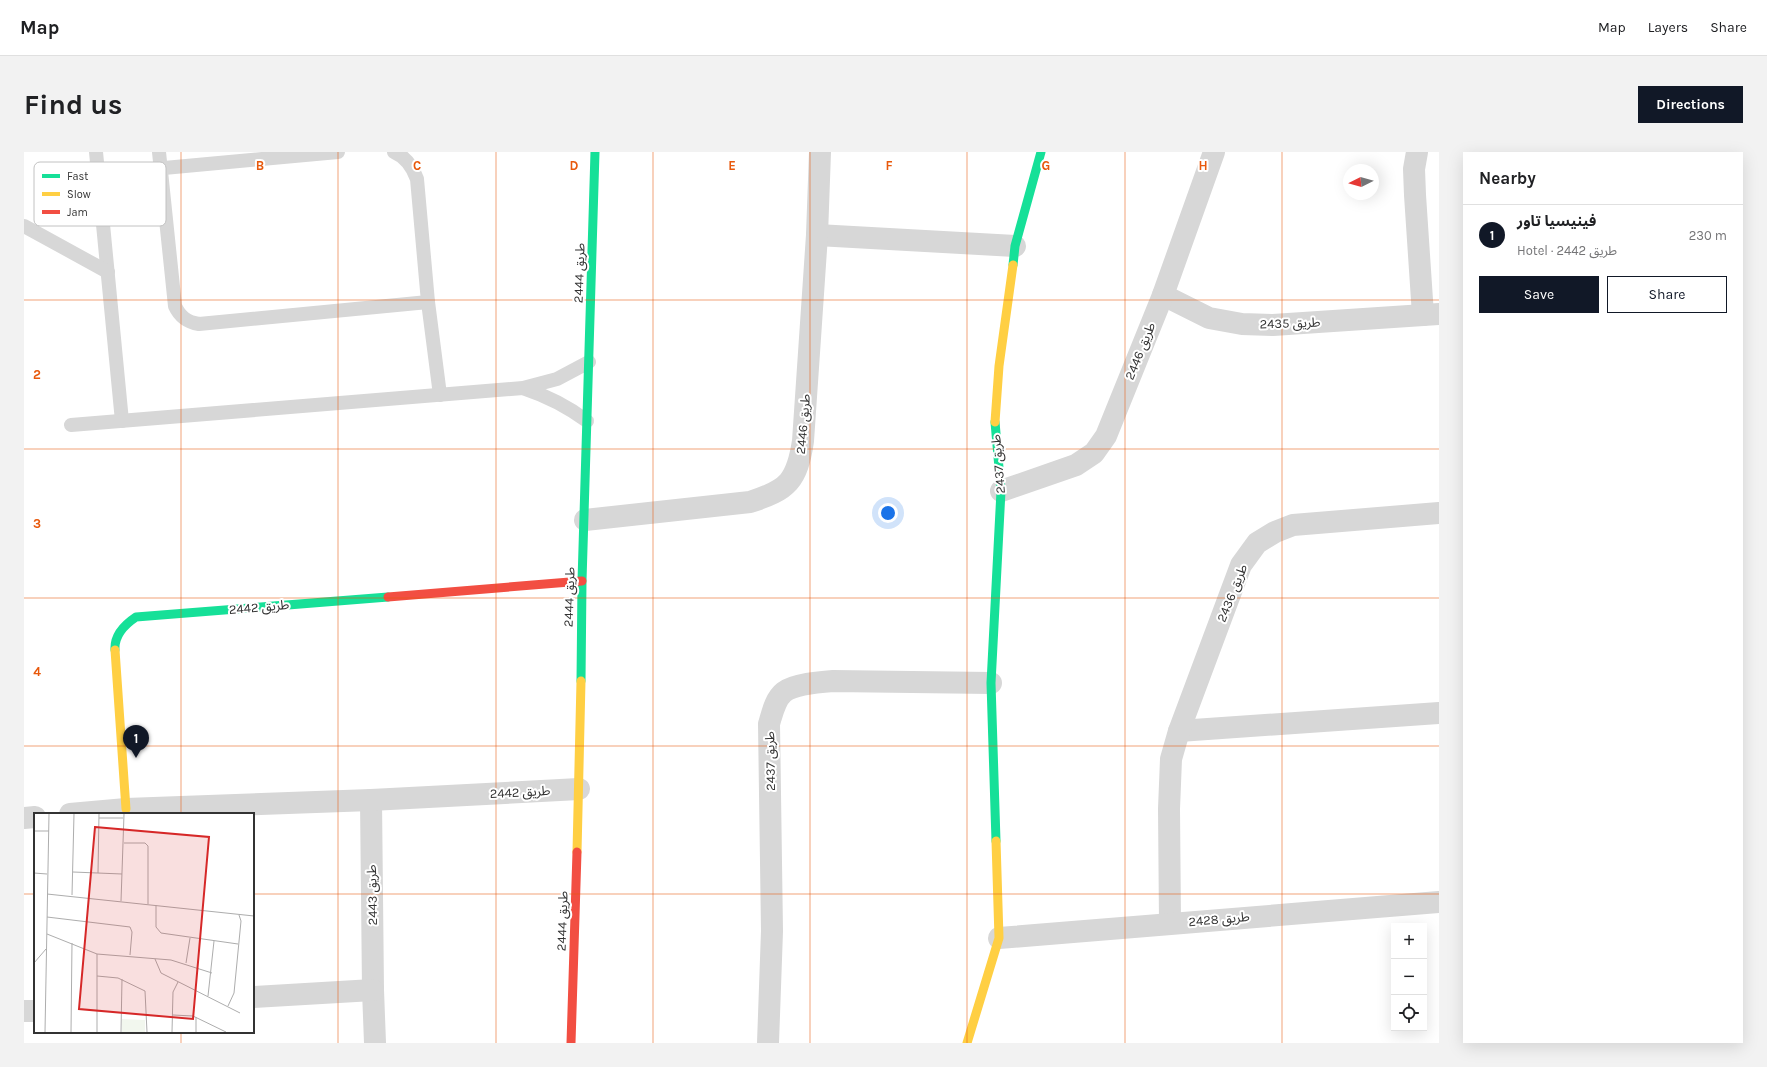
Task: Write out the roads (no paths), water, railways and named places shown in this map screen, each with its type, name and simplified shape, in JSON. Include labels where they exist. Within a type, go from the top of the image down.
[{"type":"street","name":"طريق 2444","points":[[571,1043],[579,789],[582,581],[595,152]]},
{"type":"street","name":"طريق 2446","points":[[585,520],[750,502],[772,495],[782,489],[792,479],[800,462],[803,441],[817,235],[820,152]]},
{"type":"street","name":"طريق 2437","points":[[967,1043],[999,938],[991,683],[1001,491],[995,426],[999,366],[1015,246],[1041,152]]},
{"type":"street","name":"طريق 2446","points":[[1001,491],[1076,465],[1094,453],[1106,436],[1163,295],[1214,152]]},
{"type":"street","name":"طريق 2435","points":[[1163,295],[1210,318],[1242,324],[1274,325],[1431,314],[1415,195],[1414,169],[1417,152]]},
{"type":"street","points":[[817,235],[1015,246]]},
{"type":"street","name":"طريق 2436","points":[[1170,923],[1169,809],[1171,759],[1179,731],[1241,565],[1257,543],[1275,532],[1293,525],[1439,513]]},
{"type":"street","name":"طريق 2442","points":[[126,809],[115,643],[119,630],[126,623],[136,617],[582,581]]},
{"type":"street","name":"طريق 2437","points":[[768,1043],[772,931],[769,724],[775,704],[784,692],[807,683],[833,681],[991,683]]},
{"type":"street","points":[[1179,731],[1439,713]]},
{"type":"street","name":"طريق 2442","points":[[81,813],[126,809],[371,800],[579,789]]},
{"type":"street","name":"طريق 2443","points":[[371,800],[375,1043]]},
{"type":"street","points":[[24,818],[34,817]]},
{"type":"street","name":"طريق 2428","points":[[999,938],[1439,902]]},
{"type":"street","points":[[254,997],[373,990]]},
{"type":"street","points":[[24,1012],[34,1011]]},
{"type":"lane","points":[[96,152],[97,162]]},
{"type":"lane","points":[[159,152],[160,162]]},
{"type":"lane","points":[[166,167],[338,152]]},
{"type":"lane","points":[[394,152],[406,160],[413,169],[417,179],[428,302],[440,395]]},
{"type":"lane","points":[[166,223],[175,306],[178,313],[191,323],[199,324],[428,302]]},
{"type":"lane","points":[[24,226],[108,272]]},
{"type":"lane","points":[[103,226],[122,421]]},
{"type":"lane","points":[[71,425],[523,388],[557,379],[589,362]]},
{"type":"lane","points":[[523,388],[556,401],[587,421]]},
{"type":"place","name":"فينيسيا تاور","points":[[136,758]]}]
